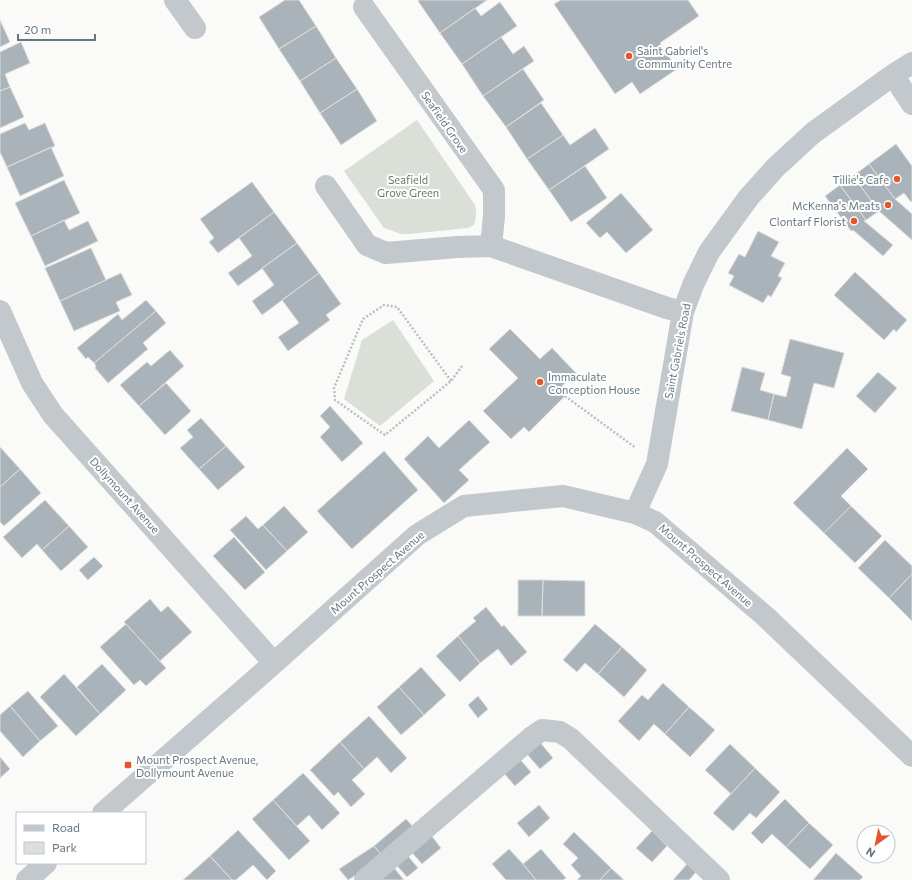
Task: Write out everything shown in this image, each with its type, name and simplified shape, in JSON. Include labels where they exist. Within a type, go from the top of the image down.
[{"type":"street","points":[[174,0],[195,28]]},
{"type":"street","name":"Seafield Grove","points":[[364,7],[494,190],[494,216],[491,246]]},
{"type":"street","name":"Saint Gabriels Road","points":[[635,513],[657,464],[683,312],[693,285],[709,252],[749,196],[776,167],[813,133],[912,63]]},
{"type":"street","points":[[893,75],[912,104]]},
{"type":"street","points":[[326,186],[367,245],[386,253],[457,247],[491,246],[666,308],[683,312]]},
{"type":"street","name":"Dollymount Avenue","points":[[0,311],[32,383],[53,414],[274,663]]},
{"type":"street","name":"Mount Prospect Avenue","points":[[104,812],[274,663],[416,535],[464,506],[563,496],[635,513],[655,522],[766,617],[912,756]]},
{"type":"street","points":[[365,880],[542,730],[560,732],[571,739],[719,880]]},
{"type":"street","points":[[27,880],[45,864]]},
{"type":"path","points":[[451,381],[397,307],[384,305],[363,318],[334,388],[336,400],[385,435],[451,381],[462,366]]},
{"type":"path","points":[[565,396],[657,464]]},
{"type":"green space","name":"Seafield Grove Green","points":[[417,120],[475,205],[476,215],[474,225],[468,228],[409,234],[401,234],[384,228],[344,171]]},
{"type":"green space","points":[[393,320],[434,381],[380,426],[344,399],[362,340]]},
{"type":"building","points":[[285,0],[299,0],[316,26],[279,49],[259,17]]},
{"type":"building","points":[[487,0],[440,33],[418,1]]},
{"type":"building","name":"Saint Gabriel's Community Centre","points":[[561,0],[688,0],[699,16],[660,43],[677,69],[640,94],[632,82],[615,94],[554,4]]},
{"type":"building","points":[[500,2],[517,26],[462,64],[440,33],[475,8],[481,16]]},
{"type":"building","points":[[0,20],[10,42],[0,47]]},
{"type":"building","points":[[316,26],[336,58],[300,81],[279,49]]},
{"type":"building","points":[[501,37],[513,54],[524,46],[534,61],[483,96],[462,64]]},
{"type":"building","points":[[21,42],[30,63],[5,74],[10,87],[0,91],[0,52]]},
{"type":"building","points":[[336,58],[357,89],[320,113],[300,81]]},
{"type":"building","points":[[523,69],[544,100],[506,127],[483,96]]},
{"type":"building","points":[[10,87],[24,117],[0,128],[0,91]]},
{"type":"building","points":[[357,89],[377,121],[341,145],[320,113]]},
{"type":"building","points":[[541,103],[563,135],[527,159],[506,127]]},
{"type":"building","points":[[25,123],[29,130],[45,123],[55,146],[7,167],[0,152],[0,134]]},
{"type":"building","points":[[595,128],[609,149],[549,190],[527,159],[563,135],[570,145]]},
{"type":"building","name":"Tillie's Cafe","points":[[896,144],[912,166],[911,202],[904,193],[895,199],[869,164]]},
{"type":"building","points":[[51,147],[64,176],[20,196],[7,167]]},
{"type":"building","name":"McKenna's Meats","points":[[869,164],[895,199],[912,214],[912,240],[879,211],[853,176]]},
{"type":"building","points":[[585,166],[607,198],[571,222],[549,190]]},
{"type":"building","points":[[853,176],[879,211],[866,220],[840,185]]},
{"type":"building","points":[[64,180],[80,213],[31,236],[15,203]]},
{"type":"building","points":[[252,182],[274,212],[218,253],[209,242],[214,238],[200,219]]},
{"type":"building","name":"Clontarf Florist","points":[[840,185],[866,220],[864,221],[893,245],[883,256],[853,230],[851,231],[825,196]]},
{"type":"building","points":[[621,193],[653,230],[626,253],[607,232],[600,238],[586,223]]},
{"type":"building","points":[[274,212],[297,243],[238,286],[228,273],[252,256],[239,238]]},
{"type":"building","points":[[64,220],[69,230],[88,221],[98,241],[45,266],[31,236]]},
{"type":"building","points":[[758,231],[779,242],[771,256],[785,263],[778,276],[782,278],[771,297],[768,295],[763,303],[729,285],[734,276],[728,273],[739,254],[745,257]]},
{"type":"building","points":[[297,243],[319,273],[262,315],[252,301],[274,285],[262,268]]},
{"type":"building","points":[[91,248],[106,280],[60,301],[45,268]]},
{"type":"building","points":[[855,272],[907,320],[896,332],[894,329],[884,340],[834,295]]},
{"type":"building","points":[[121,273],[132,295],[116,302],[120,311],[74,331],[60,301]]},
{"type":"building","points":[[319,273],[341,304],[326,315],[330,320],[288,351],[278,337],[299,323],[282,300]]},
{"type":"building","points":[[146,300],[156,311],[94,363],[88,357],[86,359],[77,348],[118,314],[122,320]]},
{"type":"building","points":[[156,311],[166,323],[143,343],[148,349],[108,383],[95,368],[96,366],[94,363]]},
{"type":"building","name":"Immaculate Conception House","points":[[510,329],[540,359],[552,348],[576,373],[562,386],[569,392],[529,432],[524,427],[511,439],[483,411],[518,378],[489,349]]},
{"type":"building","points":[[790,339],[844,353],[834,388],[814,383],[802,429],[768,420],[774,394],[786,397],[791,377],[781,374]]},
{"type":"building","points":[[170,350],[184,366],[139,406],[120,385],[147,362],[151,366]]},
{"type":"building","points":[[742,367],[765,373],[760,390],[774,394],[768,420],[731,411]]},
{"type":"building","points":[[878,372],[897,388],[875,413],[856,396]]},
{"type":"building","points":[[166,383],[191,411],[165,435],[139,406]]},
{"type":"building","points":[[330,406],[363,443],[342,462],[320,437],[330,427],[320,416]]},
{"type":"building","points":[[201,418],[226,446],[199,469],[180,448],[193,437],[187,430]]},
{"type":"building","points":[[469,420],[490,442],[459,470],[469,480],[444,503],[404,459],[428,436],[439,448]]},
{"type":"building","points":[[226,446],[245,467],[218,490],[199,469]]},
{"type":"building","points":[[0,447],[20,469],[0,487]]},
{"type":"building","points":[[847,448],[868,469],[841,496],[851,506],[824,533],[793,503]]},
{"type":"building","points":[[384,451],[418,490],[352,549],[317,511]]},
{"type":"building","points":[[20,469],[41,493],[4,526],[0,522],[0,487]]},
{"type":"building","points":[[45,500],[69,526],[42,550],[37,544],[22,558],[3,537]]},
{"type":"building","points":[[284,506],[308,532],[287,551],[263,525]]},
{"type":"building","points":[[851,506],[882,536],[855,563],[824,533]]},
{"type":"building","points":[[246,516],[258,529],[263,525],[287,551],[266,570],[230,530]]},
{"type":"building","points":[[69,526],[88,547],[61,571],[42,550]]},
{"type":"building","points":[[234,537],[265,572],[245,590],[213,556]]},
{"type":"building","points":[[885,540],[912,566],[912,574],[889,598],[858,568]]},
{"type":"building","points":[[94,557],[103,566],[88,580],[79,570]]},
{"type":"building","points":[[912,574],[912,621],[889,598]]},
{"type":"building","points":[[518,580],[543,580],[542,616],[518,616]]},
{"type":"building","points":[[543,580],[585,581],[585,616],[542,616]]},
{"type":"building","points":[[150,599],[161,612],[168,606],[192,632],[160,661],[124,622]]},
{"type":"building","points":[[486,607],[502,627],[504,625],[527,652],[511,666],[498,649],[480,663],[458,636],[476,621],[473,618]]},
{"type":"building","points":[[126,624],[166,668],[146,686],[140,680],[134,685],[100,647]]},
{"type":"building","points":[[595,624],[622,647],[598,674],[585,663],[577,672],[563,660]]},
{"type":"building","points":[[458,636],[480,663],[460,682],[436,656]]},
{"type":"building","points":[[622,647],[647,670],[624,697],[598,674]]},
{"type":"building","points":[[102,664],[126,690],[100,714],[77,687]]},
{"type":"building","points":[[421,667],[446,695],[424,715],[399,687]]},
{"type":"building","points":[[64,674],[100,714],[76,736],[40,697]]},
{"type":"building","points":[[663,683],[689,707],[665,734],[654,724],[639,741],[618,721],[642,695],[648,700]]},
{"type":"building","points":[[399,687],[424,715],[401,735],[377,707]]},
{"type":"building","points":[[28,691],[58,726],[40,741],[10,706]]},
{"type":"building","points":[[478,696],[488,709],[478,718],[468,705]]},
{"type":"building","points":[[10,706],[40,741],[23,757],[0,731],[0,715]]},
{"type":"building","points":[[689,707],[715,730],[690,757],[665,734]]},
{"type":"building","points":[[369,716],[407,758],[391,773],[377,757],[364,769],[340,742]]},
{"type":"building","points":[[539,741],[553,758],[540,769],[526,753]]},
{"type":"building","points":[[340,742],[364,769],[352,780],[365,794],[351,807],[338,792],[334,796],[310,770]]},
{"type":"building","points":[[730,744],[755,768],[731,794],[705,770]]},
{"type":"building","points":[[0,757],[10,769],[0,778]]},
{"type":"building","points":[[518,757],[531,772],[515,786],[502,771]]},
{"type":"building","points":[[755,768],[780,792],[756,818],[750,813],[733,831],[713,813]]},
{"type":"building","points":[[303,773],[340,813],[322,830],[309,815],[297,826],[273,800]]},
{"type":"building","points":[[785,799],[809,823],[786,847],[772,834],[762,844],[751,833]]},
{"type":"building","points":[[273,800],[310,841],[289,860],[252,819]]},
{"type":"building","points":[[539,805],[550,818],[529,837],[517,823]]},
{"type":"building","points":[[406,819],[416,830],[384,858],[374,846]]},
{"type":"building","points":[[809,823],[833,845],[810,869],[786,847]]},
{"type":"building","points":[[238,830],[276,871],[267,880],[253,865],[236,880],[232,880],[210,856]]},
{"type":"building","points":[[428,831],[441,848],[422,864],[408,848]]},
{"type":"building","points":[[652,831],[667,846],[652,862],[636,848]]},
{"type":"building","points":[[574,832],[611,868],[600,880],[577,880],[581,876],[571,865],[578,858],[563,844]]},
{"type":"building","points":[[374,846],[384,858],[348,880],[339,869]]},
{"type":"building","points":[[509,849],[536,880],[506,880],[492,864]]},
{"type":"building","points":[[541,849],[566,878],[563,880],[536,880],[523,864]]},
{"type":"building","points":[[404,851],[418,868],[407,877],[393,861]]},
{"type":"building","points":[[836,853],[863,877],[860,880],[813,880]]},
{"type":"building","points":[[210,856],[232,880],[183,880]]},
{"type":"building","points":[[390,863],[404,880],[370,880]]},
{"type":"building","points":[[687,864],[696,872],[689,880],[673,880]]},
{"type":"building","points":[[611,868],[624,880],[600,880]]},
{"type":"place","name":"Saint Gabriel's Community Centre","points":[[629,56]]},
{"type":"place","name":"Tillie's Cafe","points":[[897,179]]},
{"type":"place","name":"McKenna's Meats","points":[[888,205]]},
{"type":"place","name":"Clontarf Florist","points":[[854,221]]},
{"type":"place","name":"Immaculate Conception House","points":[[540,382]]},
{"type":"place","name":"Mount Prospect Avenue, Dollymount Avenue","points":[[128,765]]}]
